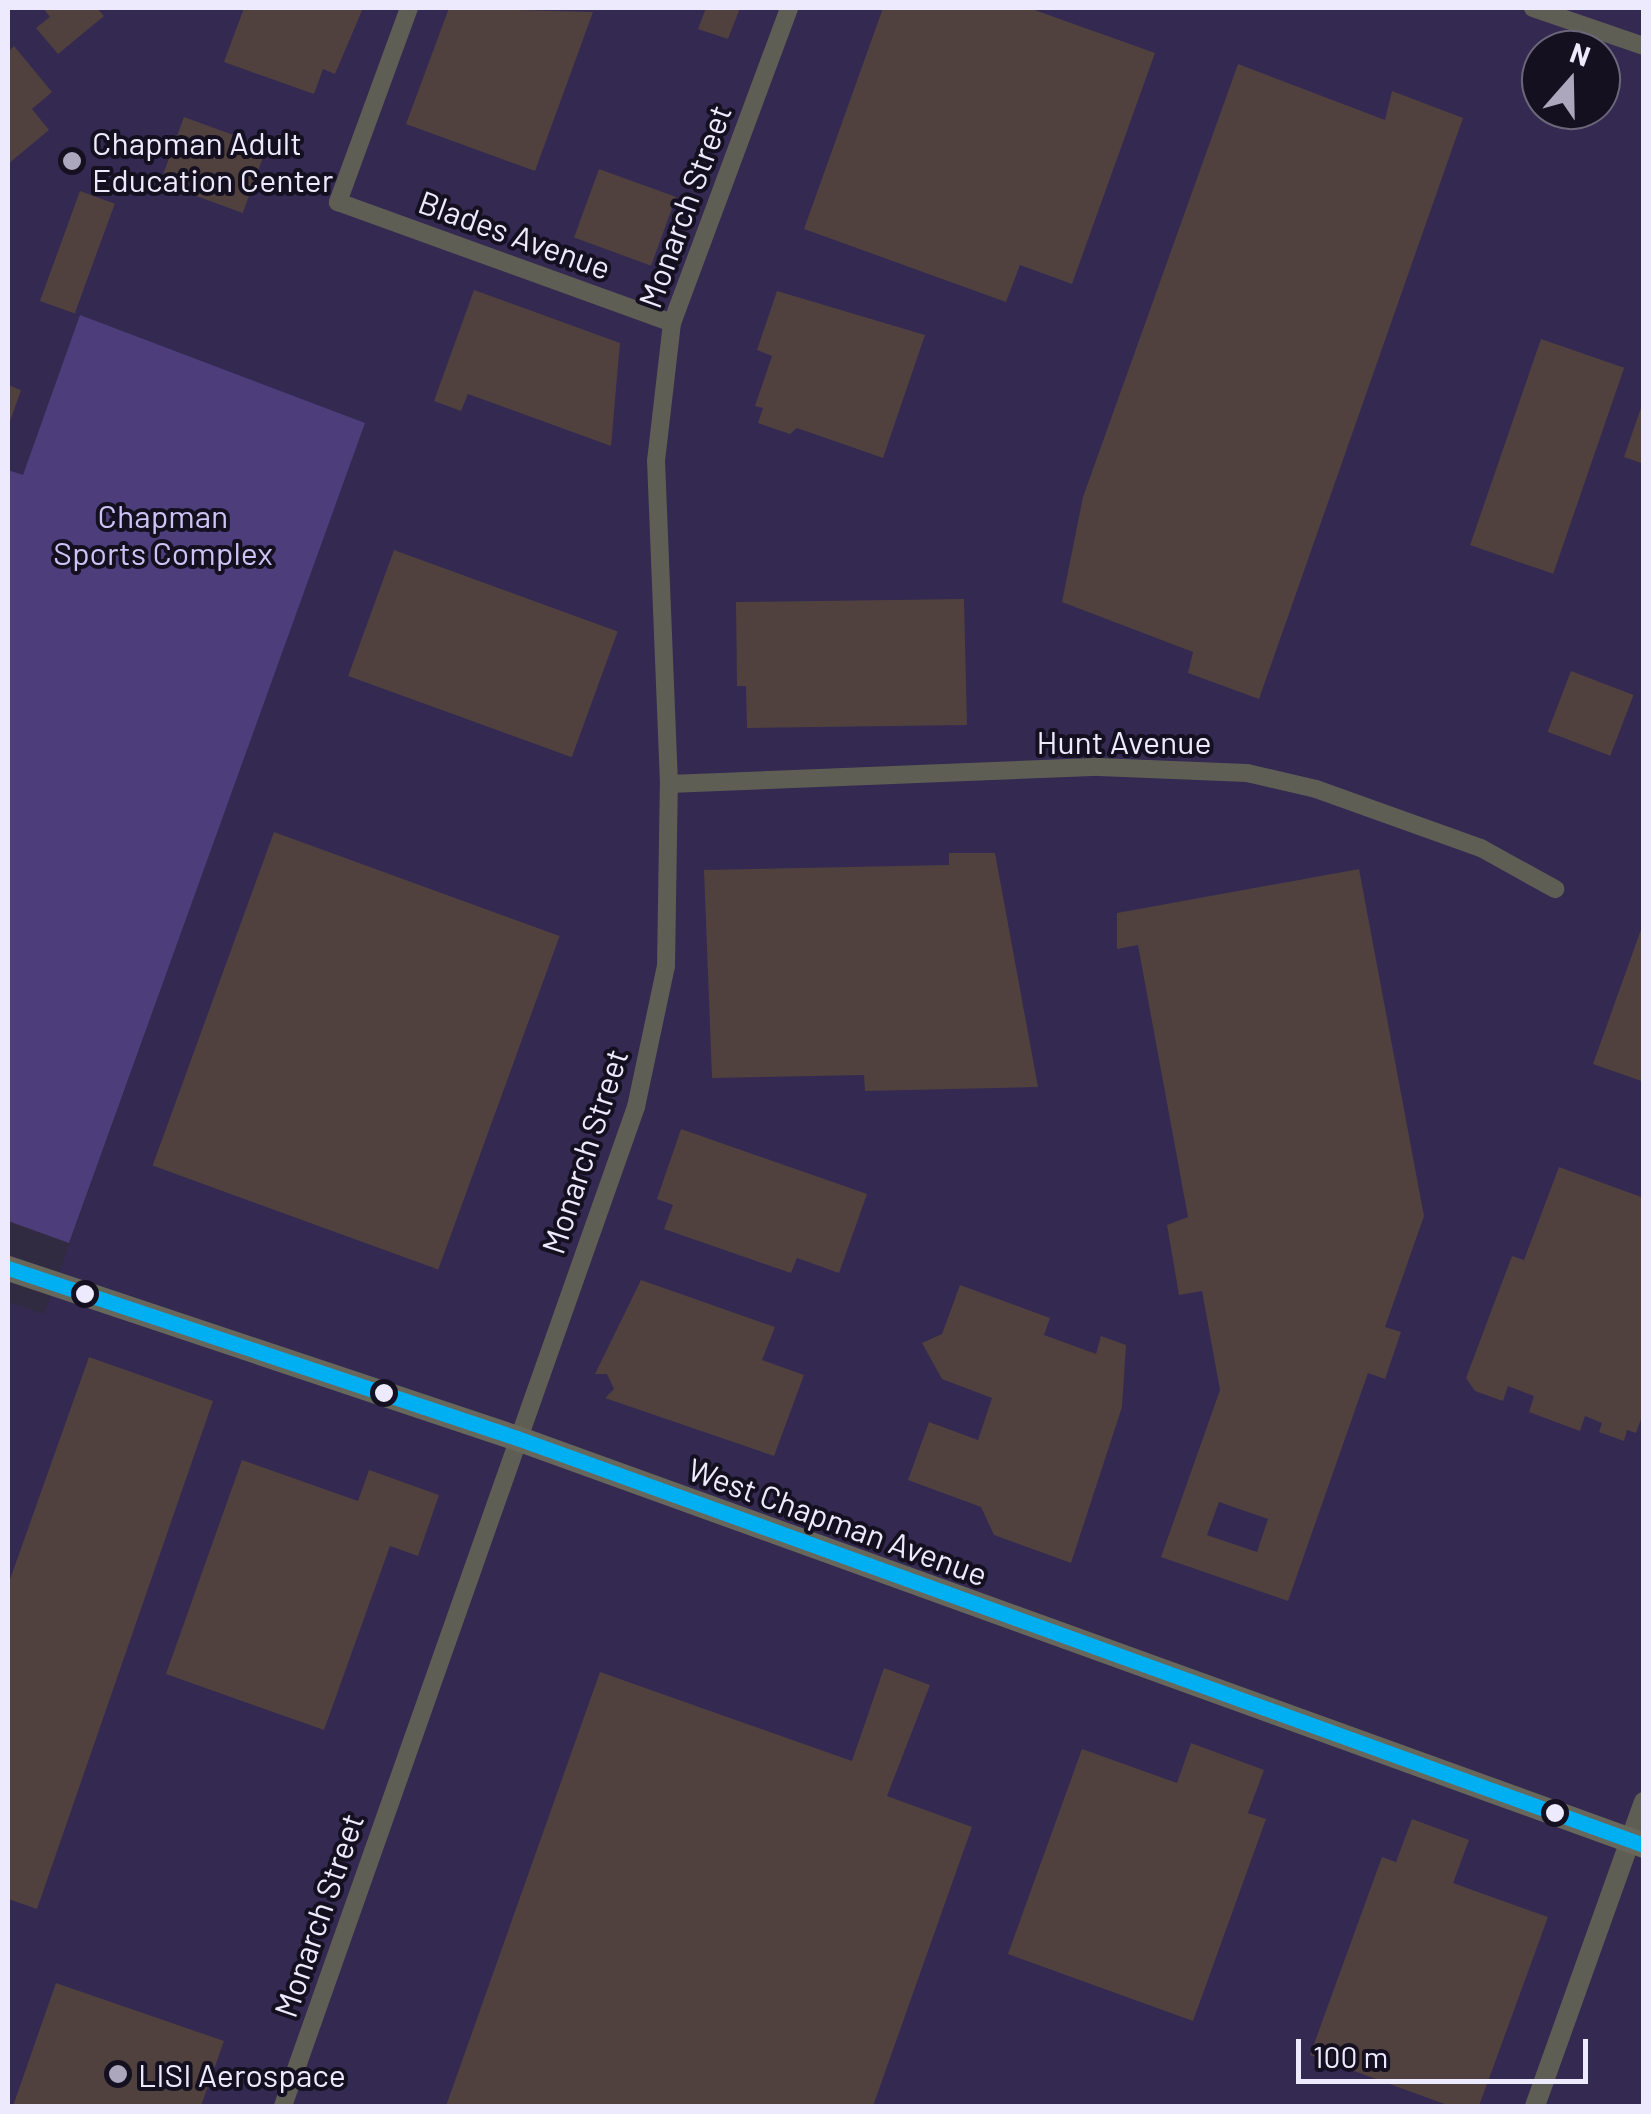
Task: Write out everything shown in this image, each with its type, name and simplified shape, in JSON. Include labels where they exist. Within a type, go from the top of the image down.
[{"type":"main road","name":"West Chapman Avenue","points":[[8,1268],[518,1438],[1636,1843]]},
{"type":"street","name":"Blades Avenue","points":[[408,8],[338,202],[672,323]]},
{"type":"street","name":"Monarch Street","points":[[283,2106],[638,1096],[666,966],[670,784],[656,461],[672,323],[789,8]]},
{"type":"street","points":[[1533,8],[1644,46]]},
{"type":"street","name":"Hunt Avenue","points":[[670,784],[1100,767],[1230,771],[1316,789],[1462,842],[1555,889]]},
{"type":"street","points":[[1535,2106],[1636,1843],[1644,1802]]},
{"type":"shaded area","points":[[8,8],[1643,8],[1643,2106],[8,2106],[8,1302],[44,1314],[364,424],[23,476],[8,470]]},
{"type":"green space","name":"Chapman Sports Complex","points":[[80,315],[365,423],[69,1243],[8,1221],[8,470],[23,475]]},
{"type":"building","points":[[43,8],[97,8],[104,16],[58,54],[36,28],[50,17]]},
{"type":"building","points":[[244,8],[363,8],[335,74],[323,69],[314,94],[224,62]]},
{"type":"building","points":[[449,8],[593,12],[535,171],[406,124]]},
{"type":"building","points":[[706,8],[740,8],[728,39],[698,29]]},
{"type":"building","points":[[883,8],[1029,8],[1155,53],[1072,284],[1020,265],[1006,302],[804,229]]},
{"type":"building","points":[[14,46],[52,92],[32,109],[49,130],[8,164],[8,52]]},
{"type":"building","points":[[1238,64],[1385,120],[1392,91],[1463,118],[1259,699],[1188,673],[1193,652],[1062,602],[1083,497]]},
{"type":"building","points":[[184,117],[267,147],[243,213],[160,183]]},
{"type":"building","points":[[599,169],[676,197],[651,266],[574,238]]},
{"type":"building","points":[[80,191],[115,204],[75,314],[40,301]]},
{"type":"building","points":[[474,290],[620,343],[611,446],[468,394],[461,411],[434,401]]},
{"type":"building","points":[[777,291],[925,335],[883,458],[797,428],[790,434],[758,423],[763,408],[755,406],[772,356],[757,350]]},
{"type":"building","points":[[1541,339],[1624,368],[1553,574],[1470,545]]},
{"type":"building","points":[[8,385],[21,390],[8,427]]},
{"type":"building","points":[[1644,402],[1644,464],[1624,457]]},
{"type":"building","points":[[394,550],[618,631],[572,757],[348,676]]},
{"type":"building","points":[[964,599],[967,725],[747,728],[746,686],[737,686],[736,602]]},
{"type":"building","points":[[1571,671],[1634,695],[1610,756],[1548,732]]},
{"type":"building","points":[[274,832],[560,936],[438,1270],[153,1166]]},
{"type":"building","points":[[949,853],[995,853],[1038,1087],[865,1091],[864,1075],[712,1078],[704,870],[949,865]]},
{"type":"building","points":[[1359,869],[1424,1216],[1385,1327],[1401,1332],[1385,1379],[1368,1373],[1288,1601],[1161,1557],[1220,1390],[1202,1291],[1179,1295],[1167,1225],[1188,1217],[1138,945],[1117,949],[1117,913]],"holes":[[[1219,1502],[1268,1519],[1257,1552],[1207,1535]]]},
{"type":"building","points":[[1644,924],[1644,1082],[1593,1064]]},
{"type":"building","points":[[681,1129],[867,1194],[839,1273],[797,1258],[791,1273],[664,1229],[673,1205],[657,1199]]},
{"type":"building","points":[[1559,1167],[1644,1198],[1644,1411],[1636,1433],[1627,1430],[1624,1441],[1599,1432],[1602,1423],[1585,1416],[1580,1431],[1529,1412],[1534,1396],[1508,1386],[1503,1401],[1475,1391],[1466,1378],[1512,1256],[1524,1260]]},
{"type":"building","points":[[641,1280],[775,1327],[762,1360],[804,1375],[774,1456],[605,1398],[614,1389],[607,1374],[595,1374]]},
{"type":"building","points":[[960,1285],[1050,1318],[1044,1335],[1096,1354],[1101,1336],[1126,1345],[1122,1407],[1071,1563],[994,1535],[981,1507],[908,1480],[929,1422],[978,1440],[992,1398],[942,1379],[922,1343],[942,1334]]},
{"type":"building","points":[[89,1357],[213,1401],[37,1909],[8,1899],[8,1585]]},
{"type":"building","points":[[242,1460],[358,1501],[369,1470],[439,1495],[418,1556],[390,1546],[324,1730],[166,1674]]},
{"type":"building","points":[[884,1668],[930,1685],[887,1796],[972,1827],[873,2106],[446,2106],[600,1672],[852,1761]]},
{"type":"building","points":[[1191,1743],[1264,1770],[1248,1813],[1266,1819],[1193,2021],[1008,1954],[1082,1749],[1177,1783]]},
{"type":"building","points":[[1412,1819],[1469,1840],[1453,1883],[1548,1917],[1479,2106],[1450,2106],[1310,2055],[1382,1857],[1396,1862]]},
{"type":"building","name":"LISI Aerospace","points":[[56,1983],[224,2041],[201,2106],[13,2106]]},
{"type":"transit line","points":[[8,1268],[517,1438],[1644,1845]]},
{"type":"place","name":"Chapman Adult Education Center","points":[[72,161]]},
{"type":"place","name":"LISI Aerospace","points":[[118,2074]]}]
